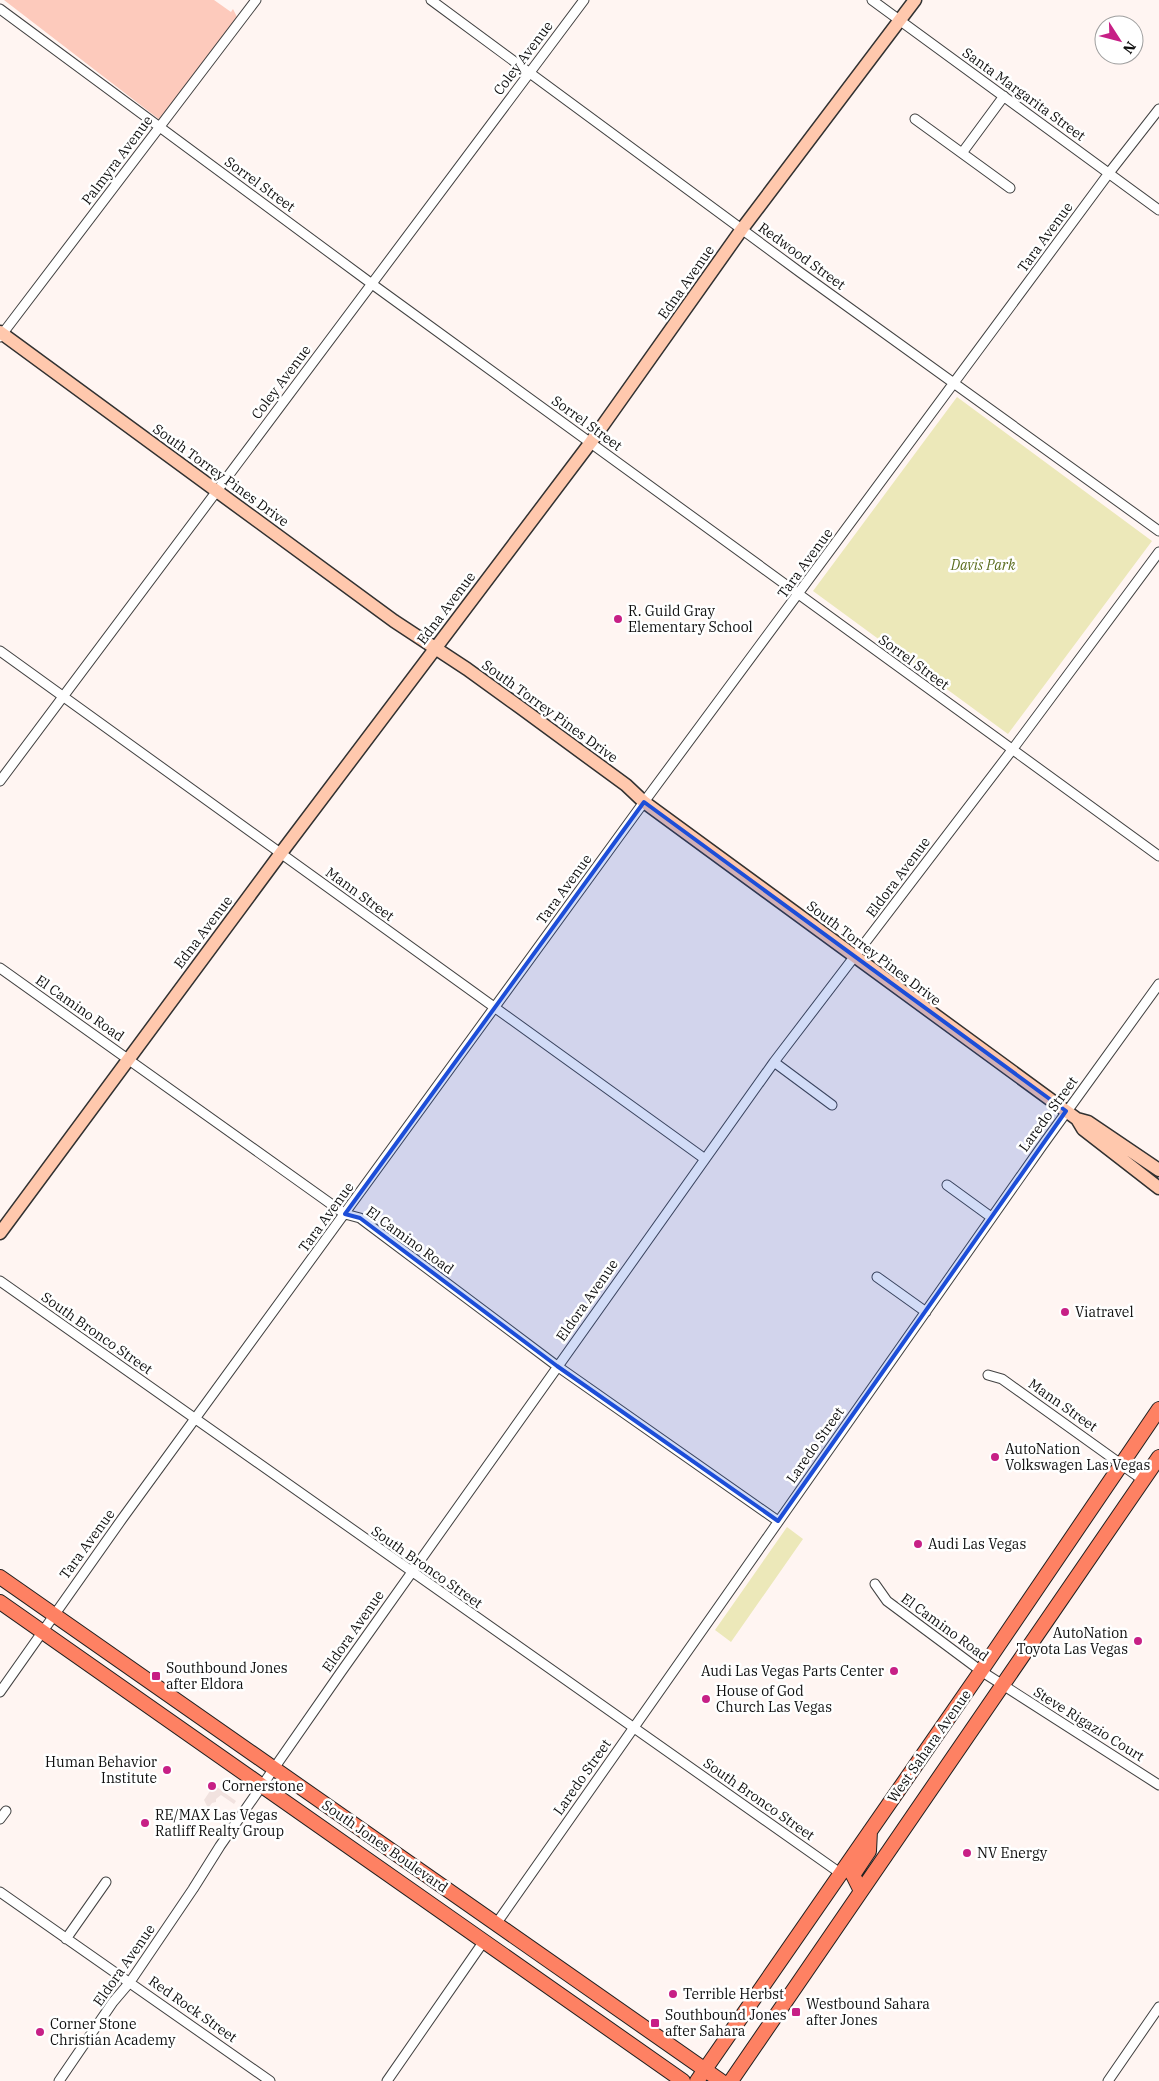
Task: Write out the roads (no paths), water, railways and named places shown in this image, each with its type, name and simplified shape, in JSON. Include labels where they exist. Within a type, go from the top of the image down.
[{"type":"main road","name":"West Sahara Avenue","points":[[697,2081],[1159,1409]]},
{"type":"main road","name":"West Sahara Avenue","points":[[731,2081],[1159,1458]]},
{"type":"main road","name":"South Jones Boulevard","points":[[0,1577],[721,2081]]},
{"type":"main road","name":"South Jones Boulevard","points":[[0,1602],[439,1908],[683,2081]]},
{"type":"main road","points":[[861,1891],[853,1875],[869,1851],[870,1830]]},
{"type":"main road","points":[[439,1908],[466,1913],[484,1925],[496,1924]]},
{"type":"street","name":"Palmyra Avenue","points":[[1,334],[256,0]]},
{"type":"street","name":"Redwood Street","points":[[431,0],[1159,532]]},
{"type":"street","name":"Coley Avenue","points":[[0,781],[584,0]]},
{"type":"street","name":"Santa Margarita Street","points":[[872,0],[1159,210]]},
{"type":"street","name":"Edna Avenue","points":[[0,1232],[434,648],[591,442],[742,229],[915,0]]},
{"type":"street","name":"Sorrel Street","points":[[0,9],[372,284],[1159,856]]},
{"type":"street","points":[[962,153],[1004,96]]},
{"type":"street","name":"Tara Avenue","points":[[0,1692],[42,1630],[644,802],[1109,173],[1159,109]]},
{"type":"street","points":[[915,119],[1010,188]]},
{"type":"street","name":"South Torrey Pines Drive","points":[[1,334],[394,621],[467,669],[521,708],[626,785],[644,802],[1077,1119],[1088,1122],[1159,1170]]},
{"type":"street","name":"Eldora Avenue","points":[[60,2081],[113,2002],[130,1982],[262,1784],[774,1062],[1012,750],[1159,552]]},
{"type":"street","name":"Mann Street","points":[[0,651],[705,1159]]},
{"type":"street","name":"El Camino Road","points":[[0,968],[345,1214],[360,1218],[557,1366],[778,1522]]},
{"type":"street","name":"Laredo Street","points":[[496,1924],[991,1217],[1159,984]]},
{"type":"street","points":[[774,1062],[832,1105]]},
{"type":"street","name":"South Torrey Pines Drive","points":[[1077,1119],[1082,1129],[1159,1188]]},
{"type":"street","points":[[1137,1172],[1145,1160]]},
{"type":"street","points":[[947,1185],[991,1217]]},
{"type":"street","points":[[877,1277],[926,1312]]},
{"type":"street","name":"South Bronco Street","points":[[0,1281],[840,1873]]},
{"type":"street","name":"Mann Street","points":[[988,1375],[1002,1379],[1144,1480]]},
{"type":"street","name":"El Camino Road","points":[[874,1584],[886,1601],[1003,1686]]},
{"type":"street","name":"Steve Rigazio Court","points":[[1003,1686],[1159,1785]]},
{"type":"street","points":[[66,1938],[106,1882]]},
{"type":"street","name":"Red Rock Street","points":[[0,1892],[270,2081]]},
{"type":"street","points":[[387,2081],[484,1941]]},
{"type":"street","points":[[1108,2081],[1159,2007]]},
{"type":"place","name":"R. Guild Gray Elementary School","points":[[618,619]]},
{"type":"place","name":"Viatravel","points":[[1065,1312]]},
{"type":"place","name":"AutoNation Volkswagen Las Vegas","points":[[995,1457]]},
{"type":"place","name":"Audi Las Vegas","points":[[918,1544]]},
{"type":"place","name":"AutoNation Toyota Las Vegas","points":[[1138,1641]]},
{"type":"place","name":"Audi Las Vegas Parts Center","points":[[894,1671]]},
{"type":"place","name":"Southbound Jones after Eldora","points":[[156,1676]]},
{"type":"place","name":"House of God Church Las Vegas","points":[[706,1699]]},
{"type":"place","name":"Human Behavior Institute","points":[[167,1770]]},
{"type":"place","name":"Cornerstone","points":[[212,1786]]},
{"type":"place","name":"RE/MAX Las Vegas Ratliff Realty Group","points":[[145,1823]]},
{"type":"place","name":"NV Energy","points":[[967,1853]]},
{"type":"place","name":"Terrible Herbst","points":[[673,1994]]},
{"type":"place","name":"Westbound Sahara after Jones","points":[[796,2012]]},
{"type":"place","name":"Southbound Jones after Sahara","points":[[655,2023]]},
{"type":"place","name":"Corner Stone Christian Academy","points":[[40,2032]]},
{"type":"park label","name":"Davis Park","points":[[983,565]]}]
